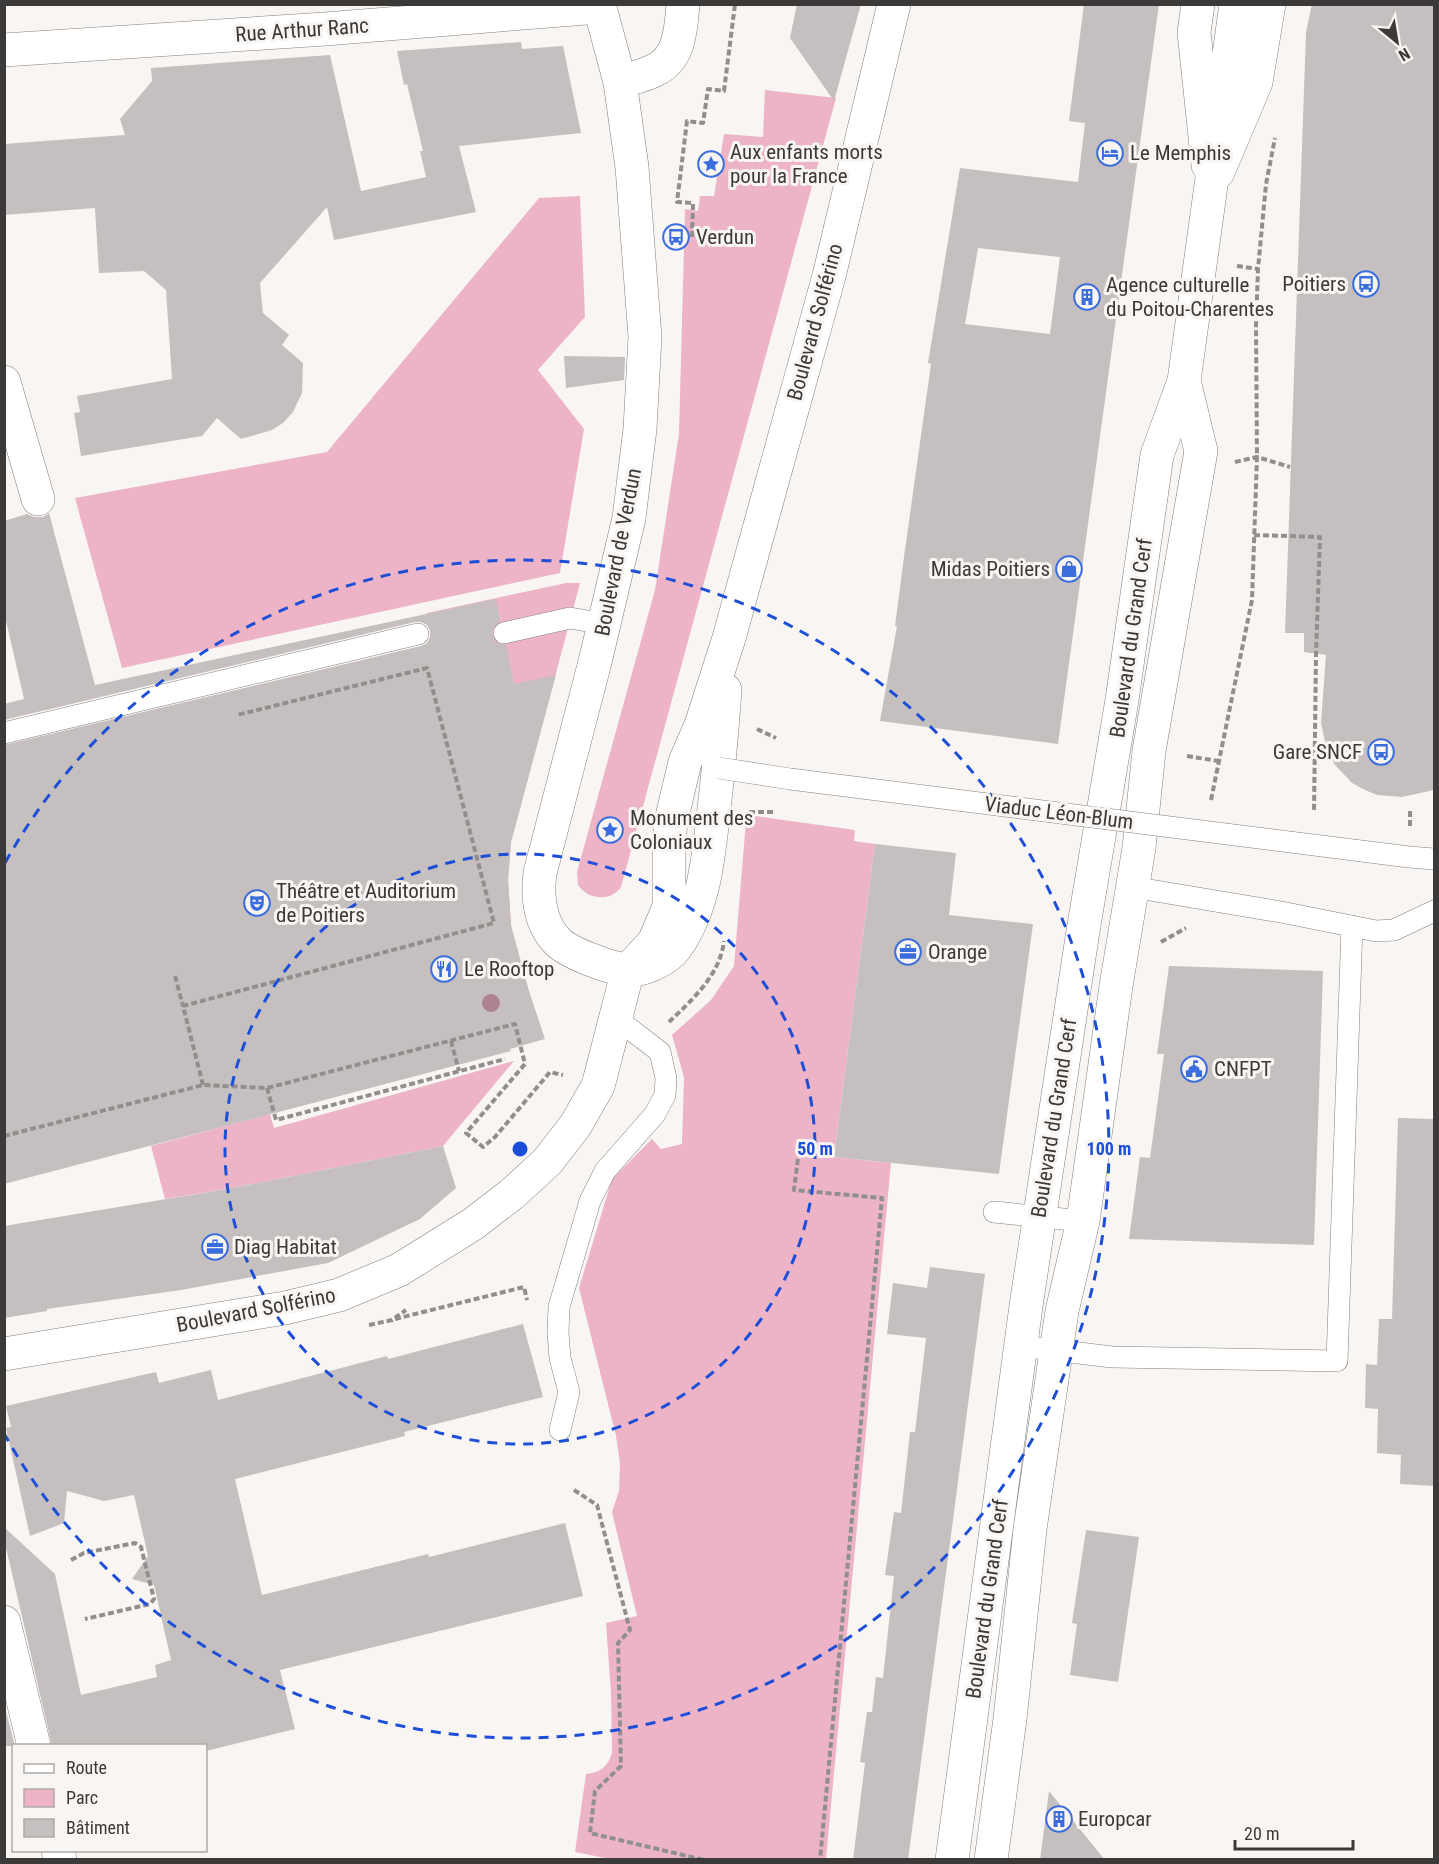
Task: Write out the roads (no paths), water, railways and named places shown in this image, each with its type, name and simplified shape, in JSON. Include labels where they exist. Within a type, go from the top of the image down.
[{"type":"street","points":[[620,82],[657,70],[669,60],[678,44],[683,4]]},
{"type":"street","name":"Boulevard Solférino","points":[[4,1354],[285,1308],[339,1295],[399,1270],[473,1224],[512,1194],[547,1162],[575,1126],[598,1086],[628,970],[654,942],[669,907],[671,821],[685,762],[701,725],[729,638],[829,276],[894,4]]},
{"type":"street","name":"Boulevard du Grand Cerf","points":[[1198,4],[1194,32],[1210,191]]},
{"type":"street","name":"Boulevard du Grand Cerf","points":[[952,1860],[1039,1216],[1086,911],[1122,700],[1158,455],[1184,381],[1236,4]]},
{"type":"street","name":"Boulevard du Grand Cerf","points":[[1210,191],[1256,82],[1269,4]]},
{"type":"street","name":"Boulevard de Verdun","points":[[599,6],[620,82],[635,190],[645,337],[640,429],[629,518],[540,873],[538,892],[544,918],[557,941],[568,951],[628,970]]},
{"type":"street","name":"Rue Arthur Ranc","points":[[4,50],[360,26],[599,6]]},
{"type":"street","name":"Boulevard du Grand Cerf","points":[[991,1860],[1010,1719],[1030,1529],[1062,1311],[1083,1221],[1123,937],[1139,849],[1149,751],[1201,451],[1184,381]]},
{"type":"street","points":[[4,382],[38,499]]},
{"type":"street","name":"Boulevard Solférino","points":[[628,970],[650,965],[674,951],[690,925],[701,894],[719,768],[729,638]]},
{"type":"street","points":[[4,1622],[33,1744]]},
{"type":"lane","points":[[504,633],[570,618],[604,624]]},
{"type":"lane","points":[[4,733],[418,634]]},
{"type":"lane","name":"Viaduc Léon-Blum","points":[[685,762],[790,779],[1386,855],[1434,859]]},
{"type":"lane","points":[[1132,887],[1281,912],[1376,931],[1394,930],[1434,911]]},
{"type":"lane","points":[[1021,1346],[1112,1357],[1337,1361],[1352,926]]},
{"type":"lane","points":[[560,1430],[569,1392],[559,1350],[559,1307],[590,1201],[605,1171],[655,1114],[665,1095],[666,1078],[660,1052],[617,1019]]},
{"type":"lane","points":[[994,1212],[1083,1221]]},
{"type":"place","name":"Le Memphis","points":[[1110,153]]},
{"type":"place","name":"Aux enfants morts pour la France","points":[[711,164]]},
{"type":"place","name":"Verdun","points":[[676,237]]},
{"type":"place","name":"Poitiers","points":[[1366,284]]},
{"type":"place","name":"Agence culturelle du Poitou-Charentes","points":[[1087,297]]},
{"type":"place","name":"Midas Poitiers","points":[[1069,569]]},
{"type":"place","name":"Gare SNCF","points":[[1381,752]]},
{"type":"place","name":"Monument des Coloniaux","points":[[610,830]]},
{"type":"place","name":"Théâtre et Auditorium de Poitiers","points":[[257,903]]},
{"type":"place","name":"Orange","points":[[908,952]]},
{"type":"place","name":"Le Rooftop","points":[[444,969]]},
{"type":"place","name":"CNFPT","points":[[1194,1069]]},
{"type":"place","name":"Diag Habitat","points":[[215,1247]]},
{"type":"place","name":"Europcar","points":[[1059,1819]]}]
